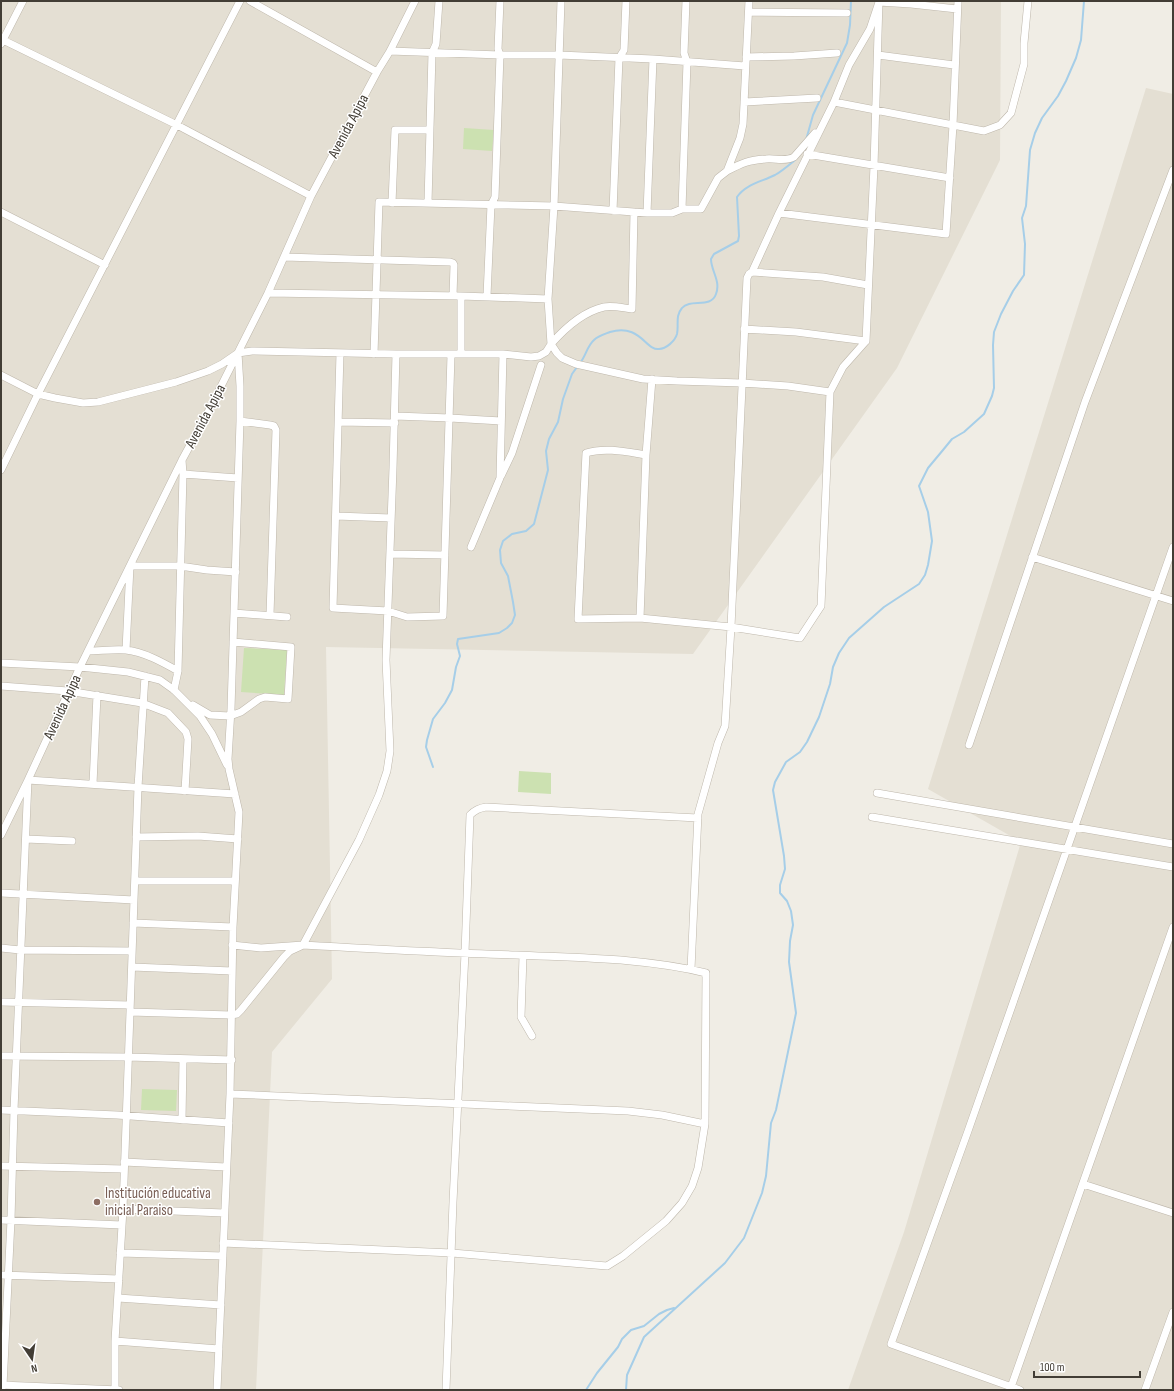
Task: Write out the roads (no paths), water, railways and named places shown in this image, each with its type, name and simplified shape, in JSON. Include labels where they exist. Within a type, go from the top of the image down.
[{"type":"street","points":[[23,1],[2,41],[177,125],[312,196]]},
{"type":"street","points":[[1,470],[38,394],[240,1]]},
{"type":"street","points":[[250,1],[377,72]]},
{"type":"street","name":"Avenida Apipa","points":[[1,835],[28,780],[68,691],[182,460],[268,293],[312,196],[377,72],[390,51],[415,1]]},
{"type":"street","points":[[428,203],[432,53],[436,44],[439,1]]},
{"type":"street","points":[[487,296],[491,205],[495,197],[500,55],[498,49],[500,1]]},
{"type":"street","points":[[561,1],[554,206],[548,299],[551,344],[557,353],[562,358],[576,364],[643,378],[788,386],[830,392]]},
{"type":"street","points":[[613,210],[619,58],[624,50],[626,1]]},
{"type":"street","points":[[682,209],[687,62],[684,53],[686,1]]},
{"type":"street","points":[[727,171],[742,132],[749,1]]},
{"type":"street","points":[[879,1],[957,10]]},
{"type":"street","points":[[646,455],[613,451],[599,451],[586,454],[578,619],[640,618],[731,627],[800,638],[821,606],[830,392],[843,367],[866,341],[872,225],[879,1]]},
{"type":"street","points":[[691,969],[698,814],[718,743],[725,726],[747,278],[752,272],[807,154],[834,102],[849,65],[870,29],[879,1]]},
{"type":"street","points":[[779,213],[946,234],[953,125],[954,65],[958,1]]},
{"type":"street","points":[[834,102],[984,131],[1000,125],[1011,113],[1024,64],[1024,43],[1028,1]]},
{"type":"street","points":[[749,12],[847,13]]},
{"type":"street","points":[[390,51],[500,55],[559,55],[653,59],[745,66]]},
{"type":"street","points":[[746,57],[837,53]]},
{"type":"street","points":[[878,55],[954,65]]},
{"type":"street","points":[[648,213],[653,59]]},
{"type":"street","points":[[744,102],[817,98]]},
{"type":"street","points":[[374,354],[380,202],[554,206],[648,213],[672,213],[682,209],[701,209],[718,178],[727,171],[744,161],[765,159],[782,160],[794,157],[822,125]]},
{"type":"street","points":[[392,203],[395,130],[429,130]]},
{"type":"street","points":[[807,154],[950,178]]},
{"type":"street","points":[[969,746],[1085,402],[1173,170]]},
{"type":"street","points":[[1,212],[105,265]]},
{"type":"street","points":[[1,375],[38,394],[83,402],[106,401],[176,382],[208,371],[222,364],[238,353],[262,351],[451,355],[503,354],[532,357],[539,356],[546,352],[564,329],[579,318],[596,310],[609,307],[632,309],[634,212]]},
{"type":"street","points":[[284,257],[453,263],[453,296]]},
{"type":"street","points":[[752,272],[824,277],[868,285]]},
{"type":"street","points":[[268,293],[377,296],[487,296],[548,299]]},
{"type":"street","points":[[460,354],[461,296]]},
{"type":"street","points":[[744,329],[796,332],[866,341]]},
{"type":"street","points":[[217,1390],[232,1060],[232,945],[239,812],[229,769],[228,746],[236,572],[240,421],[238,353]]},
{"type":"street","points":[[340,353],[333,608],[388,611],[407,617],[443,616],[451,355]]},
{"type":"street","points":[[1,1002],[130,1008],[231,1015],[237,1014],[284,957],[290,951],[303,945],[359,840],[379,794],[387,771],[390,751],[386,660],[392,518],[396,354]]},
{"type":"street","points":[[500,478],[500,422],[503,354]]},
{"type":"street","points":[[471,548],[512,453],[541,365]]},
{"type":"street","points":[[640,618],[646,455],[652,379]]},
{"type":"street","points":[[339,422],[450,418],[500,422]]},
{"type":"street","points":[[240,421],[270,425],[274,426],[276,430],[270,615]]},
{"type":"street","points":[[174,690],[178,671],[183,474],[182,460]]},
{"type":"street","points":[[183,474],[238,478]]},
{"type":"street","points":[[336,516],[392,518]]},
{"type":"street","points":[[1020,1390],[891,1344],[971,1123],[1173,547]]},
{"type":"street","points":[[390,554],[445,556]]},
{"type":"street","points":[[1032,556],[1173,601]]},
{"type":"street","points":[[126,650],[130,566],[180,566],[236,572]]},
{"type":"street","points":[[234,613],[287,617]]},
{"type":"street","points":[[187,702],[210,715],[230,716],[241,712],[259,699],[265,697],[288,699],[291,647],[233,642]]},
{"type":"street","points":[[88,651],[126,650],[154,658],[178,671]]},
{"type":"street","points":[[1,662],[80,667],[128,672],[160,680],[174,690],[200,716],[212,734],[229,769]]},
{"type":"street","points":[[115,1390],[115,1341],[122,1225],[138,787],[144,676]]},
{"type":"street","points":[[1,686],[68,691],[142,703],[168,713],[186,732],[188,739],[185,791]]},
{"type":"street","points":[[93,784],[97,696]]},
{"type":"street","points":[[119,1390],[2,1386],[4,1275],[11,1220],[20,950],[28,780],[235,794]]},
{"type":"street","points":[[877,793],[1173,844]]},
{"type":"street","points":[[446,1390],[470,815],[480,808],[494,807],[698,818]]},
{"type":"street","points":[[872,817],[1173,867]]},
{"type":"street","points":[[136,837],[198,836],[238,839]]},
{"type":"street","points":[[26,839],[72,841]]},
{"type":"street","points":[[135,881],[235,882]]},
{"type":"street","points":[[1,893],[134,900]]},
{"type":"street","points":[[134,923],[233,927]]},
{"type":"street","points":[[1011,1388],[1173,927]]},
{"type":"street","points":[[223,1243],[452,1253],[607,1266],[623,1256],[666,1221],[682,1203],[692,1186],[698,1168],[704,1124],[706,973],[691,969],[651,963],[582,958],[465,954],[303,945],[261,948],[232,945]]},
{"type":"street","points":[[1,948],[20,950],[132,951]]},
{"type":"street","points":[[523,956],[521,1017],[532,1036]]},
{"type":"street","points":[[132,967],[232,971]]},
{"type":"street","points":[[1,1056],[232,1060]]},
{"type":"street","points":[[182,1120],[183,1059]]},
{"type":"street","points":[[230,1094],[628,1111],[662,1115],[704,1124]]},
{"type":"street","points":[[1,1110],[229,1123]]},
{"type":"street","points":[[1,1166],[124,1165],[226,1167]]},
{"type":"street","points":[[1083,1184],[1173,1214]]},
{"type":"street","points":[[122,1209],[224,1213]]},
{"type":"street","points":[[1,1220],[122,1225]]},
{"type":"street","points":[[120,1253],[223,1256]]},
{"type":"street","points":[[4,1275],[119,1279]]},
{"type":"street","points":[[118,1298],[221,1304]]},
{"type":"street","points":[[1145,1390],[1173,1312]]},
{"type":"street","points":[[115,1341],[220,1349]]},
{"type":"waterway","points":[[806,140],[813,115],[847,43],[850,25],[851,1]]},
{"type":"waterway","points":[[626,1390],[627,1375],[644,1337],[725,1263],[744,1238],[762,1193],[766,1176],[771,1123],[776,1110],[796,1013],[789,962],[790,941],[793,925],[791,911],[787,901],[780,893],[780,885],[785,869],[773,790],[775,782],[786,762],[800,752],[807,742],[819,717],[830,684],[833,667],[839,653],[849,638],[884,607],[919,584],[925,575],[932,541],[928,512],[919,486],[928,468],[952,439],[964,432],[984,414],[992,396],[994,388],[994,332],[1001,314],[1013,291],[1024,275],[1025,244],[1022,218],[1026,206],[1030,150],[1035,133],[1042,118],[1058,96],[1076,58],[1081,40],[1084,1]]},
{"type":"waterway","points":[[580,363],[592,342],[597,337],[610,332],[620,330],[628,331],[635,334],[654,348],[662,349],[670,344],[677,334],[678,317],[682,308],[686,305],[710,301],[716,294],[717,280],[711,259],[714,254],[738,241],[737,197],[749,186],[775,175],[795,160]]},
{"type":"waterway","points":[[433,767],[426,747],[427,740],[433,719],[445,703],[452,690],[456,667],[460,656],[457,644],[458,639],[499,633],[512,623],[515,615],[508,576],[501,563],[500,550],[503,541],[512,534],[526,531],[534,524],[548,470],[546,451],[549,439],[558,422],[563,399],[572,374],[577,367]]},
{"type":"waterway","points":[[586,1390],[597,1373],[618,1347],[622,1339],[631,1330],[644,1326],[659,1314],[674,1308]]},
{"type":"place","name":"Institución educativa inicial Paraiso","points":[[97,1202]]}]
